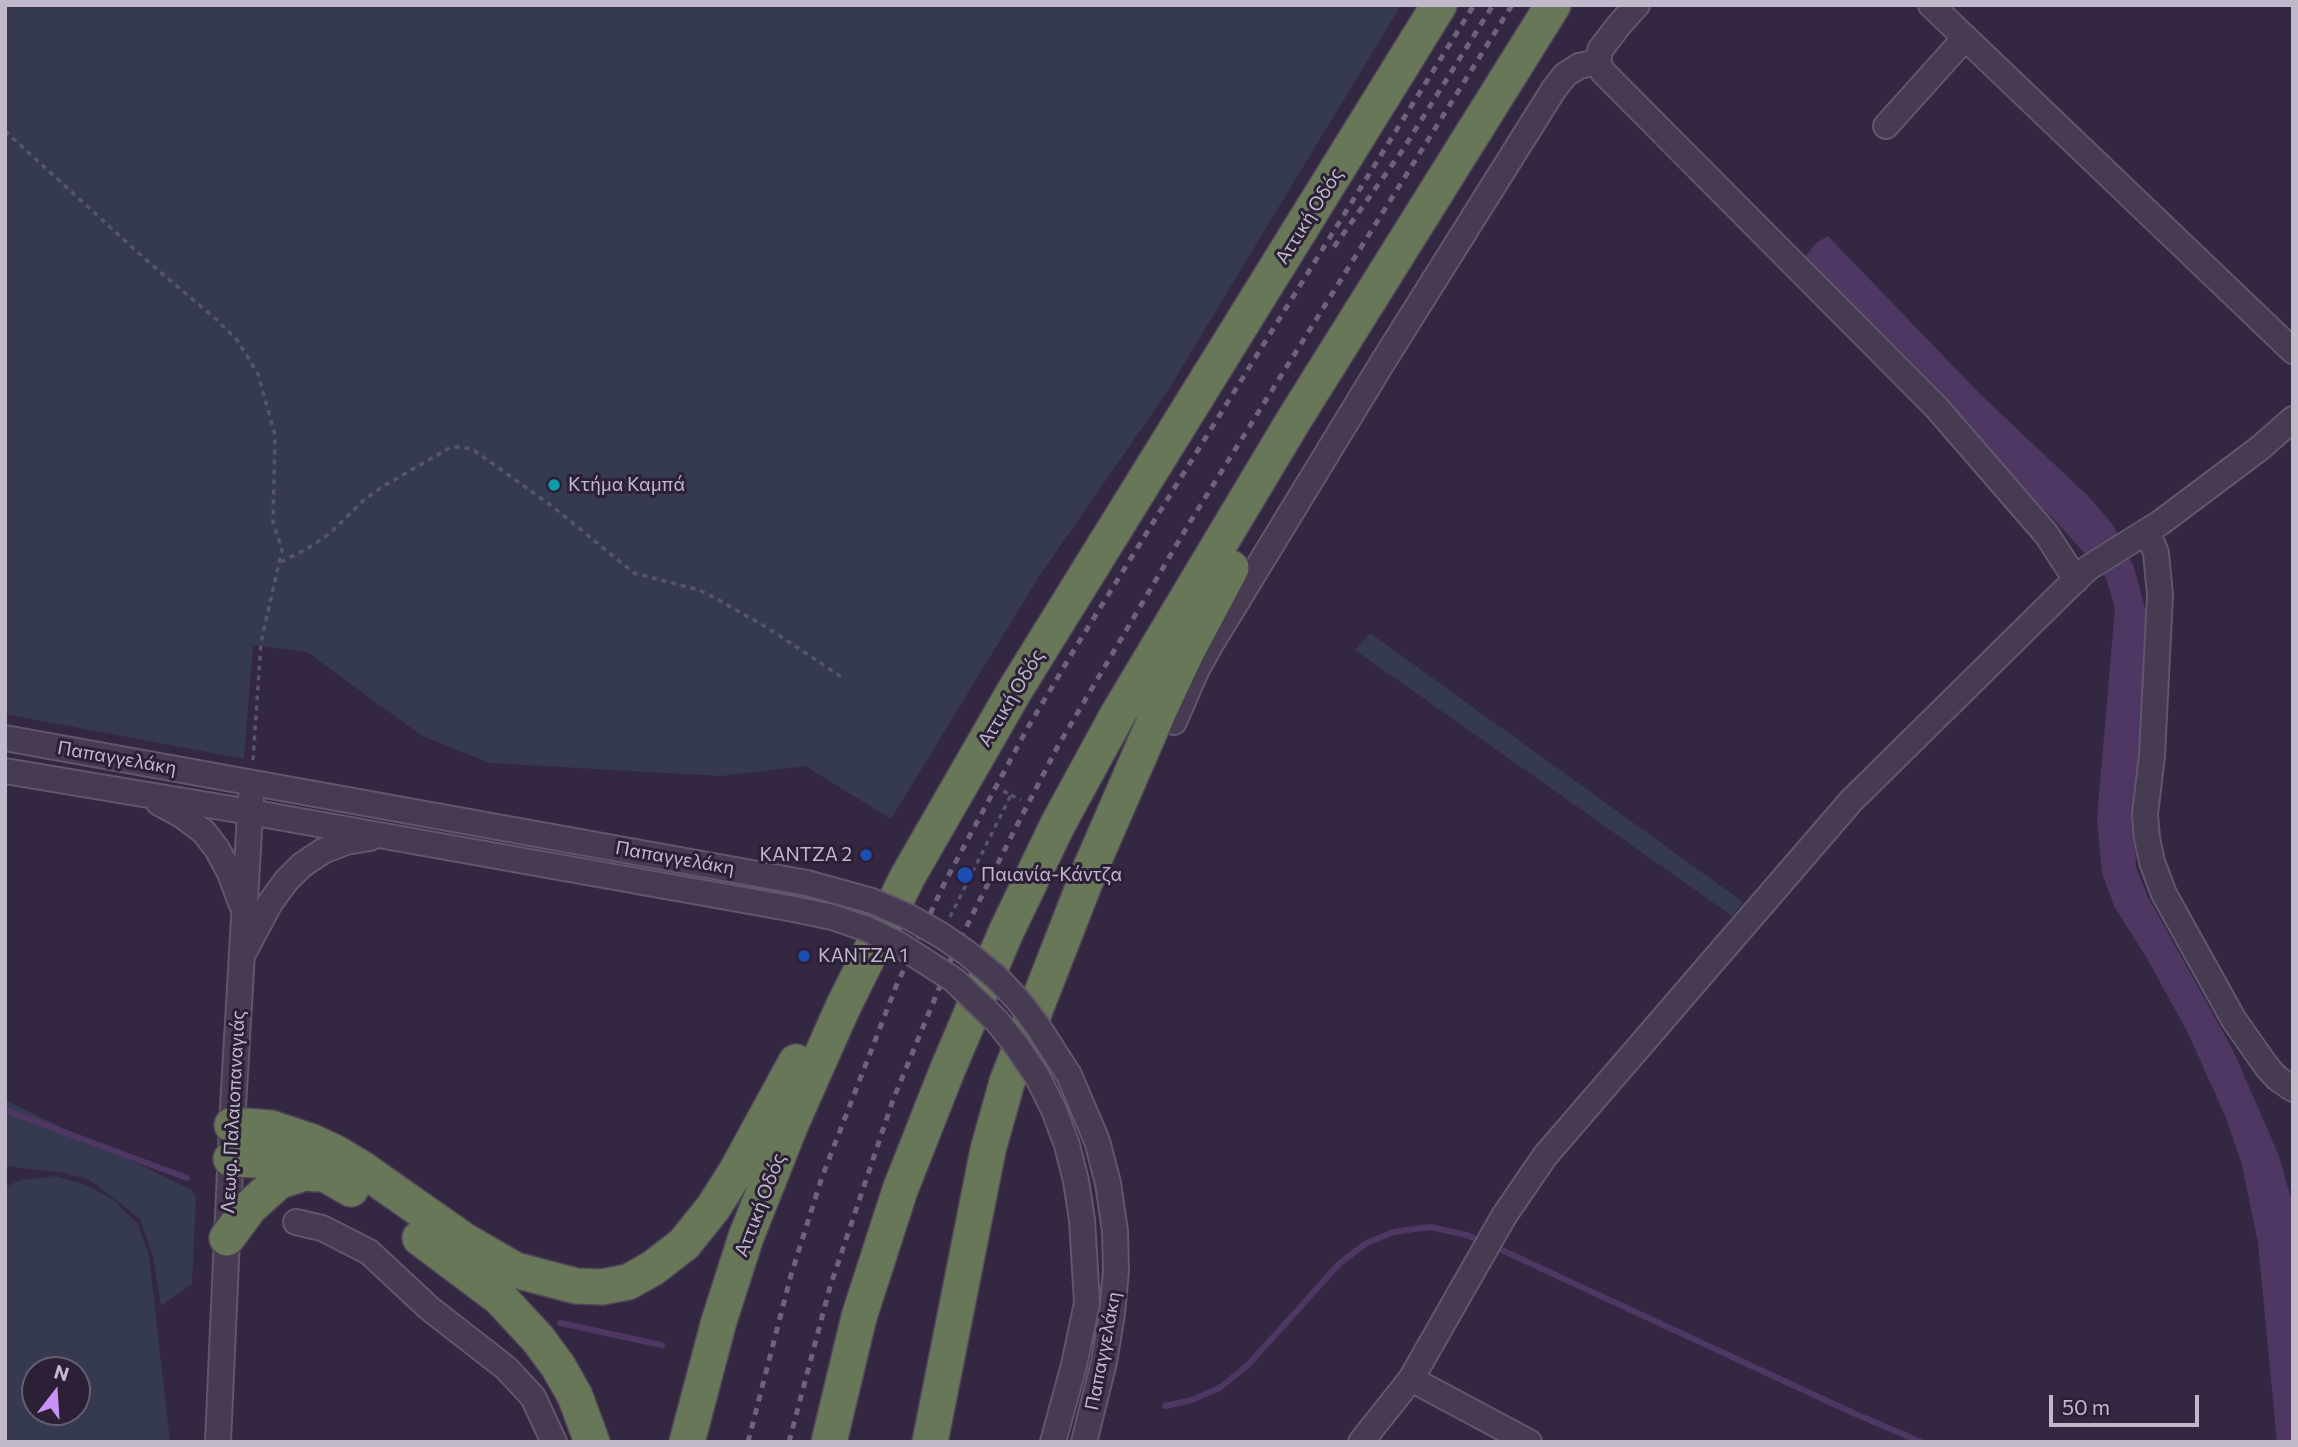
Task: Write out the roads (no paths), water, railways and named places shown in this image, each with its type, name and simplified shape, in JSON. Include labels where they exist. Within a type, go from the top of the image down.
[{"type":"highway","name":"Αττική Οδός","points":[[687,1442],[719,1321],[746,1237],[791,1124],[843,1007],[908,876],[1015,690],[1439,5]]},
{"type":"highway","points":[[829,1442],[859,1317],[900,1191],[1006,932],[1058,824],[1118,714],[1292,423],[1553,5]]},
{"type":"highway","points":[[930,1442],[988,1150],[1007,1083],[1087,879],[1161,706],[1192,640],[1244,544],[1292,423]]},
{"type":"highway","points":[[232,1125],[252,1125],[290,1133],[336,1153],[465,1241],[514,1270],[576,1286],[602,1287],[628,1282],[653,1268],[684,1244],[713,1208],[737,1170],[817,1023],[908,876]]},
{"type":"highway","points":[[231,1159],[301,1164],[325,1174],[351,1189],[500,1298],[538,1339],[558,1366],[575,1396],[592,1442]]},
{"type":"highway","points":[[227,1238],[250,1207],[279,1181],[305,1172],[325,1174]]},
{"type":"street","points":[[1637,5],[1600,50],[1598,62],[1603,72],[1937,408],[2082,574]]},
{"type":"street","points":[[1931,5],[2293,351]]},
{"type":"street","points":[[1886,126],[1965,38]]},
{"type":"street","points":[[1174,722],[1211,644],[1554,89],[1566,75],[1579,66],[1598,62]]},
{"type":"street","points":[[1361,1442],[1411,1379],[1504,1216],[1545,1156],[1852,801],[2082,574],[2260,449],[2293,419]]},
{"type":"street","points":[[2139,535],[2156,553],[2160,595],[2152,757],[2145,814],[2152,862],[2164,894],[2234,1020],[2267,1067],[2293,1089]]},
{"type":"street","name":"Παπαγγελάκη","points":[[5,737],[807,883],[872,901],[941,934],[986,969],[1018,1000],[1037,1025],[1069,1075],[1097,1140],[1108,1183],[1115,1231],[1116,1271],[1104,1362],[1084,1442]]},
{"type":"street","name":"Παπαγγελάκη","points":[[5,771],[794,909],[867,929],[898,944],[954,980],[975,998],[1016,1045],[1037,1076],[1067,1144],[1082,1220],[1087,1303],[1074,1365],[1053,1442]]},
{"type":"street","name":"Λεωφ. Παλαιοπαναγιάς","points":[[218,1442],[232,1125],[252,783]]},
{"type":"street","points":[[146,796],[183,816],[204,832],[230,873],[244,910]]},
{"type":"street","points":[[241,956],[271,903],[286,881],[302,865],[323,851],[346,842],[390,837]]},
{"type":"street","points":[[296,1222],[322,1228],[369,1252],[429,1308],[506,1368],[533,1397],[554,1442]]},
{"type":"street","points":[[1411,1379],[1529,1442]]},
{"type":"waterway","points":[[5,1110],[187,1178]]},
{"type":"waterway","points":[[1165,1406],[1192,1400],[1221,1387],[1249,1364],[1339,1264],[1365,1244],[1393,1232],[1430,1227],[1467,1235],[1483,1242]]},
{"type":"waterway","points":[[1493,1246],[1921,1442]]},
{"type":"waterway","points":[[560,1323],[662,1345]]},
{"type":"railway","points":[[748,1442],[791,1275],[822,1177],[897,984],[946,880],[1027,729],[1074,650],[1474,5]]},
{"type":"railway","points":[[1334,247],[1402,151],[1493,5]]},
{"type":"railway","points":[[789,1442],[830,1287],[893,1100],[954,952],[1013,833],[1058,746],[1190,522],[1512,5]]},
{"type":"place","name":"Kτήμα Καμπά","points":[[554,485]]},
{"type":"place","name":"ΚΑΝΤΖΑ 2","points":[[866,855]]},
{"type":"place","name":"Παιανία-Κάντζα","points":[[965,875]]},
{"type":"place","name":"ΚΑΝΤΖΑ 1","points":[[804,956]]}]
